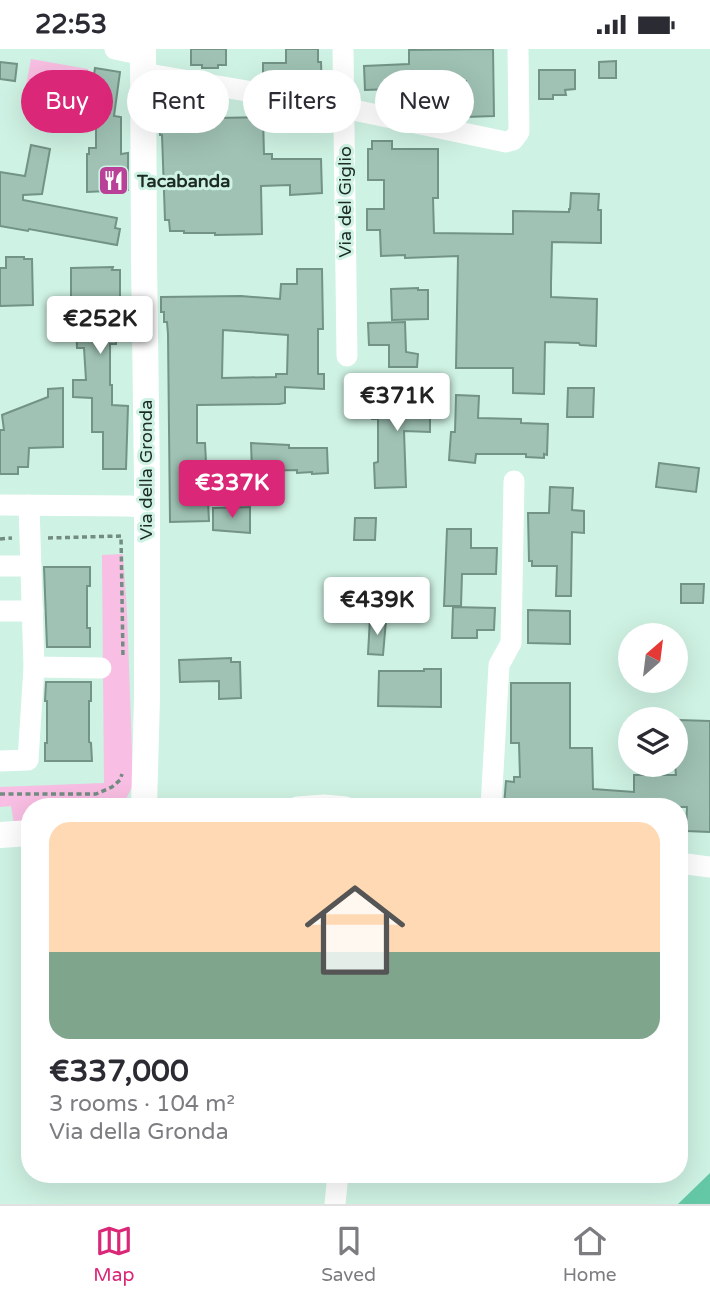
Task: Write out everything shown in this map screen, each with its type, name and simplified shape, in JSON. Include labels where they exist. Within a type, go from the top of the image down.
[{"type":"street","points":[[115,49],[143,59],[243,83]]},
{"type":"street","name":"Via del Giglio","points":[[343,49],[343,70]]},
{"type":"street","points":[[361,112],[500,142],[513,140],[519,132],[518,49]]},
{"type":"street","name":"Via della Gronda","points":[[143,59],[147,698],[144,798]]},
{"type":"street","name":"Via del Giglio","points":[[344,133],[346,356]]},
{"type":"street","points":[[492,798],[499,665],[510,643],[514,481]]},
{"type":"street","points":[[0,505],[146,508]]},
{"type":"street","points":[[0,761],[28,760],[34,667],[29,505]]},
{"type":"street","points":[[0,566],[31,566]]},
{"type":"street","points":[[0,611],[33,611]]},
{"type":"street","points":[[34,667],[102,668]]},
{"type":"street","points":[[0,835],[21,833]]},
{"type":"street","points":[[688,864],[710,867]]},
{"type":"street","points":[[335,1204],[337,1183]]},
{"type":"path","points":[[0,539],[121,536],[123,660]]},
{"type":"path","points":[[0,794],[96,794],[120,780],[123,769]]},
{"type":"shaded area","points":[[31,59],[88,69],[88,70],[29,70]]},
{"type":"shaded area","points":[[123,554],[132,787],[126,798],[21,798],[21,823],[14,824],[11,806],[0,807],[0,787],[104,783],[102,555]]},
{"type":"shaded area","points":[[710,1173],[710,1204],[678,1204]]},
{"type":"building","points":[[191,49],[226,49],[226,65],[202,68],[202,65],[191,65]]},
{"type":"building","points":[[286,49],[318,49],[321,70],[263,70],[263,63],[286,63]]},
{"type":"building","points":[[493,49],[494,116],[474,117],[474,70],[375,70],[375,90],[365,90],[364,66],[409,64],[409,50]]},
{"type":"building","points":[[616,61],[616,78],[599,78],[599,62]]},
{"type":"building","points":[[0,62],[17,64],[15,81],[0,79]]},
{"type":"building","points":[[539,70],[575,70],[575,89],[565,90],[566,95],[553,95],[553,99],[539,99]]},
{"type":"building","points":[[113,71],[120,72],[114,116],[121,117],[121,154],[128,153],[128,190],[87,192],[87,154],[89,148],[96,148],[96,133],[113,133]]},
{"type":"building","points":[[243,117],[243,133],[263,133],[264,154],[272,154],[272,159],[321,159],[322,193],[290,195],[290,185],[261,186],[262,234],[215,235],[170,231],[169,220],[165,220],[160,135],[229,133],[229,118]]},
{"type":"building","points":[[372,141],[392,141],[392,149],[438,149],[438,198],[433,198],[434,233],[513,234],[513,211],[569,212],[571,193],[599,194],[601,243],[552,242],[551,283],[551,297],[597,299],[596,346],[545,342],[544,394],[513,393],[513,368],[456,368],[458,256],[381,256],[380,230],[367,230],[367,209],[384,209],[384,180],[368,180],[368,149],[372,149]]},
{"type":"building","points":[[31,145],[50,149],[42,194],[23,195],[23,200],[117,218],[115,228],[120,229],[117,245],[0,226],[0,172],[25,176]]},
{"type":"building","points":[[6,257],[32,259],[33,305],[0,306],[0,268],[6,268]]},
{"type":"building","points":[[113,267],[112,270],[120,270],[120,300],[116,300],[116,344],[110,344],[110,385],[112,405],[128,406],[126,469],[103,469],[103,432],[92,432],[92,398],[73,397],[73,380],[86,380],[84,348],[77,348],[76,309],[71,309],[71,268]]},
{"type":"building","points":[[297,269],[322,269],[323,329],[318,329],[318,374],[324,374],[324,389],[285,387],[285,403],[279,404],[197,405],[197,443],[205,443],[209,521],[170,522],[168,334],[164,312],[161,312],[161,297],[241,296],[280,299],[281,284],[297,284]],"holes":[[[223,330],[288,335],[287,374],[276,374],[276,377],[222,378]]]},
{"type":"building","points":[[391,289],[428,290],[428,319],[392,320]]},
{"type":"building","points":[[405,322],[406,352],[418,354],[417,367],[389,367],[389,345],[369,345],[368,323]]},
{"type":"building","points":[[63,388],[63,447],[29,448],[28,467],[18,467],[18,474],[0,474],[0,430],[4,430],[2,415],[48,397],[48,389]]},
{"type":"building","points":[[568,388],[594,388],[593,417],[567,417]]},
{"type":"building","points":[[372,392],[430,394],[430,432],[404,431],[406,487],[375,488],[378,419],[372,419]]},
{"type":"building","points":[[456,395],[479,396],[478,418],[521,419],[521,423],[548,424],[547,455],[544,454],[544,458],[526,457],[526,454],[476,454],[475,463],[449,460],[451,432],[455,432]]},
{"type":"building","points":[[251,443],[289,445],[289,448],[327,448],[328,473],[297,473],[297,470],[252,471]]},
{"type":"building","points":[[659,463],[699,468],[696,492],[656,487]]},
{"type":"building","points":[[550,487],[573,488],[572,510],[584,511],[584,533],[572,532],[571,596],[556,596],[557,566],[532,566],[532,561],[529,561],[528,513],[549,513]]},
{"type":"building","points":[[250,507],[250,533],[213,530],[213,508]]},
{"type":"building","points":[[355,518],[376,518],[375,540],[354,540]]},
{"type":"building","points":[[447,529],[471,529],[471,548],[497,548],[496,574],[462,574],[461,606],[444,606]]},
{"type":"building","points":[[44,567],[90,567],[87,628],[90,628],[90,647],[47,647]]},
{"type":"building","points":[[681,584],[704,584],[703,603],[681,603]]},
{"type":"building","points":[[453,607],[495,608],[494,630],[477,630],[477,638],[452,638]]},
{"type":"building","points":[[528,610],[570,611],[570,644],[528,643]]},
{"type":"building","points":[[370,618],[386,620],[383,655],[368,654]]},
{"type":"building","points":[[231,658],[231,662],[240,662],[241,698],[219,699],[219,681],[180,682],[179,660]]},
{"type":"building","points":[[441,669],[441,707],[378,706],[379,671]]},
{"type":"building","points":[[46,682],[91,682],[89,742],[92,761],[45,761]]},
{"type":"building","points":[[511,683],[570,683],[570,748],[592,748],[593,789],[634,792],[634,777],[688,777],[688,720],[710,721],[710,832],[688,831],[688,798],[505,798],[506,781],[514,782],[514,777],[520,777],[519,743],[511,743]]},
{"type":"place","name":"Tacabanda","points":[[114,181]]}]
